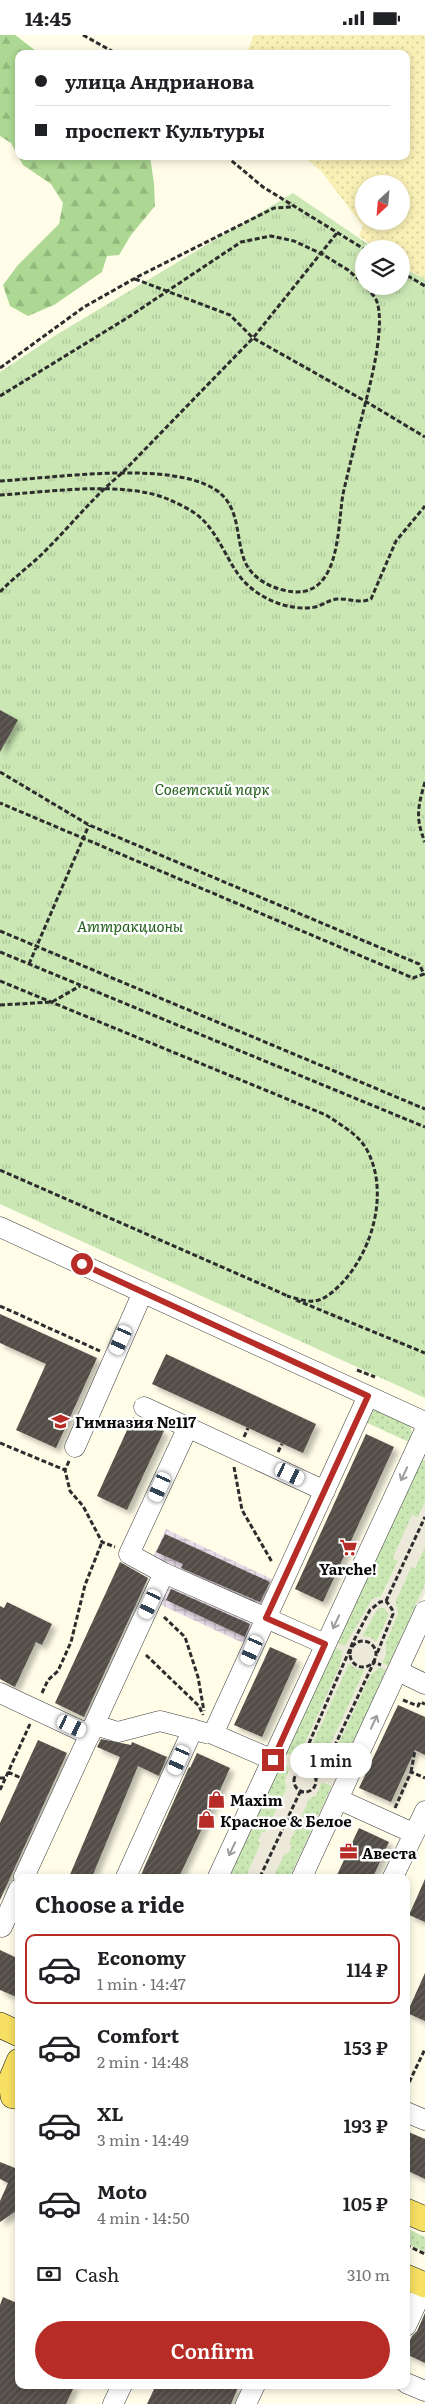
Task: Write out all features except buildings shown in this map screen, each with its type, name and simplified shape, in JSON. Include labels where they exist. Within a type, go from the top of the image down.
[{"type":"main road","points":[[0,2025],[15,2032]]},
{"type":"main road","points":[[11,2095],[11,2080],[15,2070]]},
{"type":"main road","points":[[410,2213],[425,2219]]},
{"type":"main road","points":[[410,2279],[425,2285]]},
{"type":"street","points":[[0,1227],[425,1422]]},
{"type":"street","points":[[75,1447],[143,1292]]},
{"type":"street","points":[[213,1734],[368,1396]]},
{"type":"street","points":[[144,1407],[325,1491]]},
{"type":"street","points":[[188,1427],[129,1554],[164,1573],[325,1644]]},
{"type":"street","points":[[219,1874],[425,1430]]},
{"type":"street","points":[[25,1874],[164,1573]]},
{"type":"street","points":[[303,1874],[425,1611]]},
{"type":"street","points":[[398,1671],[425,1684]]},
{"type":"street","points":[[0,1693],[92,1730],[118,1732],[160,1721],[213,1734],[273,1760]]},
{"type":"street","points":[[127,1874],[193,1729]]},
{"type":"street","points":[[338,1799],[412,1833]]},
{"type":"street","points":[[394,1874],[412,1833],[425,1811]]},
{"type":"street","points":[[7,1929],[15,1902]]},
{"type":"street","points":[[410,2114],[425,2120]]},
{"type":"street","points":[[410,2317],[425,2285]]},
{"type":"street","points":[[410,2385],[425,2391]]},
{"type":"street","points":[[246,2404],[253,2389]]},
{"type":"path","points":[[83,35],[110,50]]},
{"type":"path","points":[[231,160],[263,187],[292,207],[355,244]]},
{"type":"path","points":[[0,368],[84,307],[134,279],[274,208],[292,207]]},
{"type":"path","points":[[0,592],[23,569],[37,559],[103,489],[121,474],[254,339],[337,233]]},
{"type":"path","points":[[0,396],[169,291],[241,242],[271,236],[294,241],[322,254],[355,276]]},
{"type":"path","points":[[410,278],[425,287]]},
{"type":"path","points":[[134,279],[230,315],[254,339],[425,437]]},
{"type":"path","points":[[0,481],[121,474],[182,476],[215,490],[223,496],[235,515],[245,562],[260,580],[285,591],[307,590],[315,587],[327,575],[336,550],[343,494],[378,338],[379,319],[377,301],[372,295]]},
{"type":"path","points":[[0,495],[103,489],[156,495],[196,514],[208,526],[245,582],[276,603],[301,607],[315,607],[337,599],[356,601],[371,599],[396,541],[425,506]]},
{"type":"path","points":[[0,772],[89,825],[419,963],[424,974],[413,978],[0,803]]},
{"type":"path","points":[[425,782],[417,813],[419,827],[425,842]]},
{"type":"path","points":[[29,964],[89,825]]},
{"type":"path","points":[[0,931],[425,1109]]},
{"type":"path","points":[[0,952],[425,1127]]},
{"type":"path","points":[[0,981],[326,1115],[358,1137],[369,1152],[377,1183],[375,1217],[365,1251],[350,1275],[333,1293],[314,1302],[287,1296]]},
{"type":"path","points":[[0,1005],[52,1002],[80,986]]},
{"type":"path","points":[[0,1170],[287,1296],[425,1353]]},
{"type":"path","points":[[0,1306],[113,1357]]},
{"type":"path","points":[[0,1443],[64,1470],[70,1491],[83,1506],[102,1542],[129,1554]]},
{"type":"path","points":[[230,1446],[242,1510],[283,1582]]},
{"type":"path","points":[[386,1601],[425,1517]]},
{"type":"path","points":[[0,1790],[37,1709],[38,1701],[48,1680],[58,1671],[71,1642],[85,1585],[102,1542]]},
{"type":"path","points":[[300,1764],[370,1609],[380,1602],[386,1601]]},
{"type":"path","points":[[300,1792],[311,1791],[316,1785],[316,1778],[320,1775],[374,1662],[393,1614],[386,1601]]},
{"type":"path","points":[[133,1642],[199,1706],[205,1719],[198,1677],[185,1637],[150,1604]]},
{"type":"path","points":[[374,1662],[364,1667],[356,1665],[350,1657],[351,1649],[358,1641],[368,1641],[375,1648],[376,1656]]},
{"type":"path","points":[[396,1697],[418,1706],[420,1702],[425,1705]]},
{"type":"path","points":[[388,1823],[411,1772],[415,1750]]},
{"type":"path","points":[[300,1792],[294,1784],[298,1773],[308,1771],[316,1778]]},
{"type":"path","points":[[8,1772],[21,1778]]},
{"type":"path","points":[[411,1772],[425,1778]]},
{"type":"path","points":[[403,1777],[408,1780]]},
{"type":"path","points":[[0,1778],[5,1778]]},
{"type":"path","points":[[261,1874],[300,1792]]},
{"type":"path","points":[[410,2081],[425,2049]]},
{"type":"path","points":[[410,2247],[425,2254]]},
{"type":"shaded area","points":[[425,1442],[425,1460],[422,1459],[337,1643],[345,1646],[372,1599],[382,1597],[398,1561],[393,1558],[412,1515],[418,1517],[425,1502],[425,1546],[415,1568],[411,1567],[395,1602],[398,1613],[386,1642],[386,1653],[382,1663],[388,1666],[425,1585],[425,1593],[295,1874],[291,1874],[332,1786],[324,1782],[322,1782],[316,1795],[309,1799],[289,1844],[292,1846],[288,1854],[285,1853],[274,1874],[247,1874],[261,1843],[258,1841],[262,1832],[265,1833],[287,1788],[285,1781],[290,1768],[281,1762]],"holes":[[[378,1608],[385,1608],[389,1615],[377,1643],[370,1637],[362,1636]],[[335,1647],[343,1651],[340,1666],[298,1758],[286,1753]],[[349,1663],[355,1668],[365,1670],[320,1766],[313,1761],[305,1759]],[[380,1667],[386,1670],[338,1779],[325,1773],[371,1674]]]},
{"type":"shaded area","points":[[166,1529],[272,1579],[243,1643],[159,1604],[151,1562]]},
{"type":"green space","points":[[0,35],[15,35],[35,50],[15,50],[15,150],[11,143],[0,136]]},
{"type":"green space","points":[[20,160],[151,160],[155,206],[131,235],[119,255],[107,256],[102,272],[54,305],[28,316],[10,306],[3,285],[18,265],[59,224],[63,203],[51,184],[23,165]]},
{"type":"green space","name":"Советский парк","points":[[293,193],[362,240],[355,240],[355,295],[410,295],[410,272],[425,279],[425,1398],[0,1204],[0,372],[56,335]]},
{"type":"green space","points":[[371,1408],[410,1425],[412,1432],[409,1442],[361,1420]]},
{"type":"green space","points":[[421,1459],[425,1460],[425,1502],[418,1518],[412,1516],[393,1558],[398,1561],[381,1597],[375,1598],[345,1647],[337,1643]]},
{"type":"green space","points":[[425,1546],[425,1585],[388,1666],[382,1663],[386,1653],[386,1642],[398,1613],[395,1602],[411,1567],[415,1568]]},
{"type":"green space","points":[[378,1608],[385,1608],[389,1615],[376,1643],[362,1636]]},
{"type":"green space","points":[[335,1647],[343,1651],[340,1666],[298,1759],[285,1753]]},
{"type":"green space","points":[[349,1663],[355,1668],[365,1669],[321,1767],[305,1760]]},
{"type":"green space","points":[[380,1667],[387,1670],[338,1779],[324,1773],[371,1674]]},
{"type":"green space","points":[[281,1762],[290,1768],[285,1781],[287,1788],[265,1833],[258,1841],[261,1843],[247,1874],[229,1874]]},
{"type":"green space","points":[[322,1782],[332,1786],[291,1874],[274,1874],[285,1852],[291,1846],[288,1844],[309,1799],[316,1795]]},
{"type":"green space","points":[[410,2230],[425,2237],[425,2252],[410,2245]]},
{"type":"sand","points":[[254,35],[425,35],[425,279],[410,271],[410,240],[365,240],[359,236],[361,230],[410,230],[410,175],[355,175],[355,216],[321,171],[308,160],[410,160],[410,50],[248,50]]},
{"type":"place","name":"Гимназия №117","points":[[61,1421]]},
{"type":"place","name":"Yarche!","points":[[348,1547]]},
{"type":"place","name":"Maxim","points":[[216,1799]]},
{"type":"place","name":"Красное & Белое","points":[[206,1820]]},
{"type":"place","name":"Авеста","points":[[348,1852]]},
{"type":"route","points":[[82,1264],[368,1396],[266,1618],[325,1644],[273,1760]]},
{"type":"park label","name":"Аттракционы","points":[[130,925]]}]
